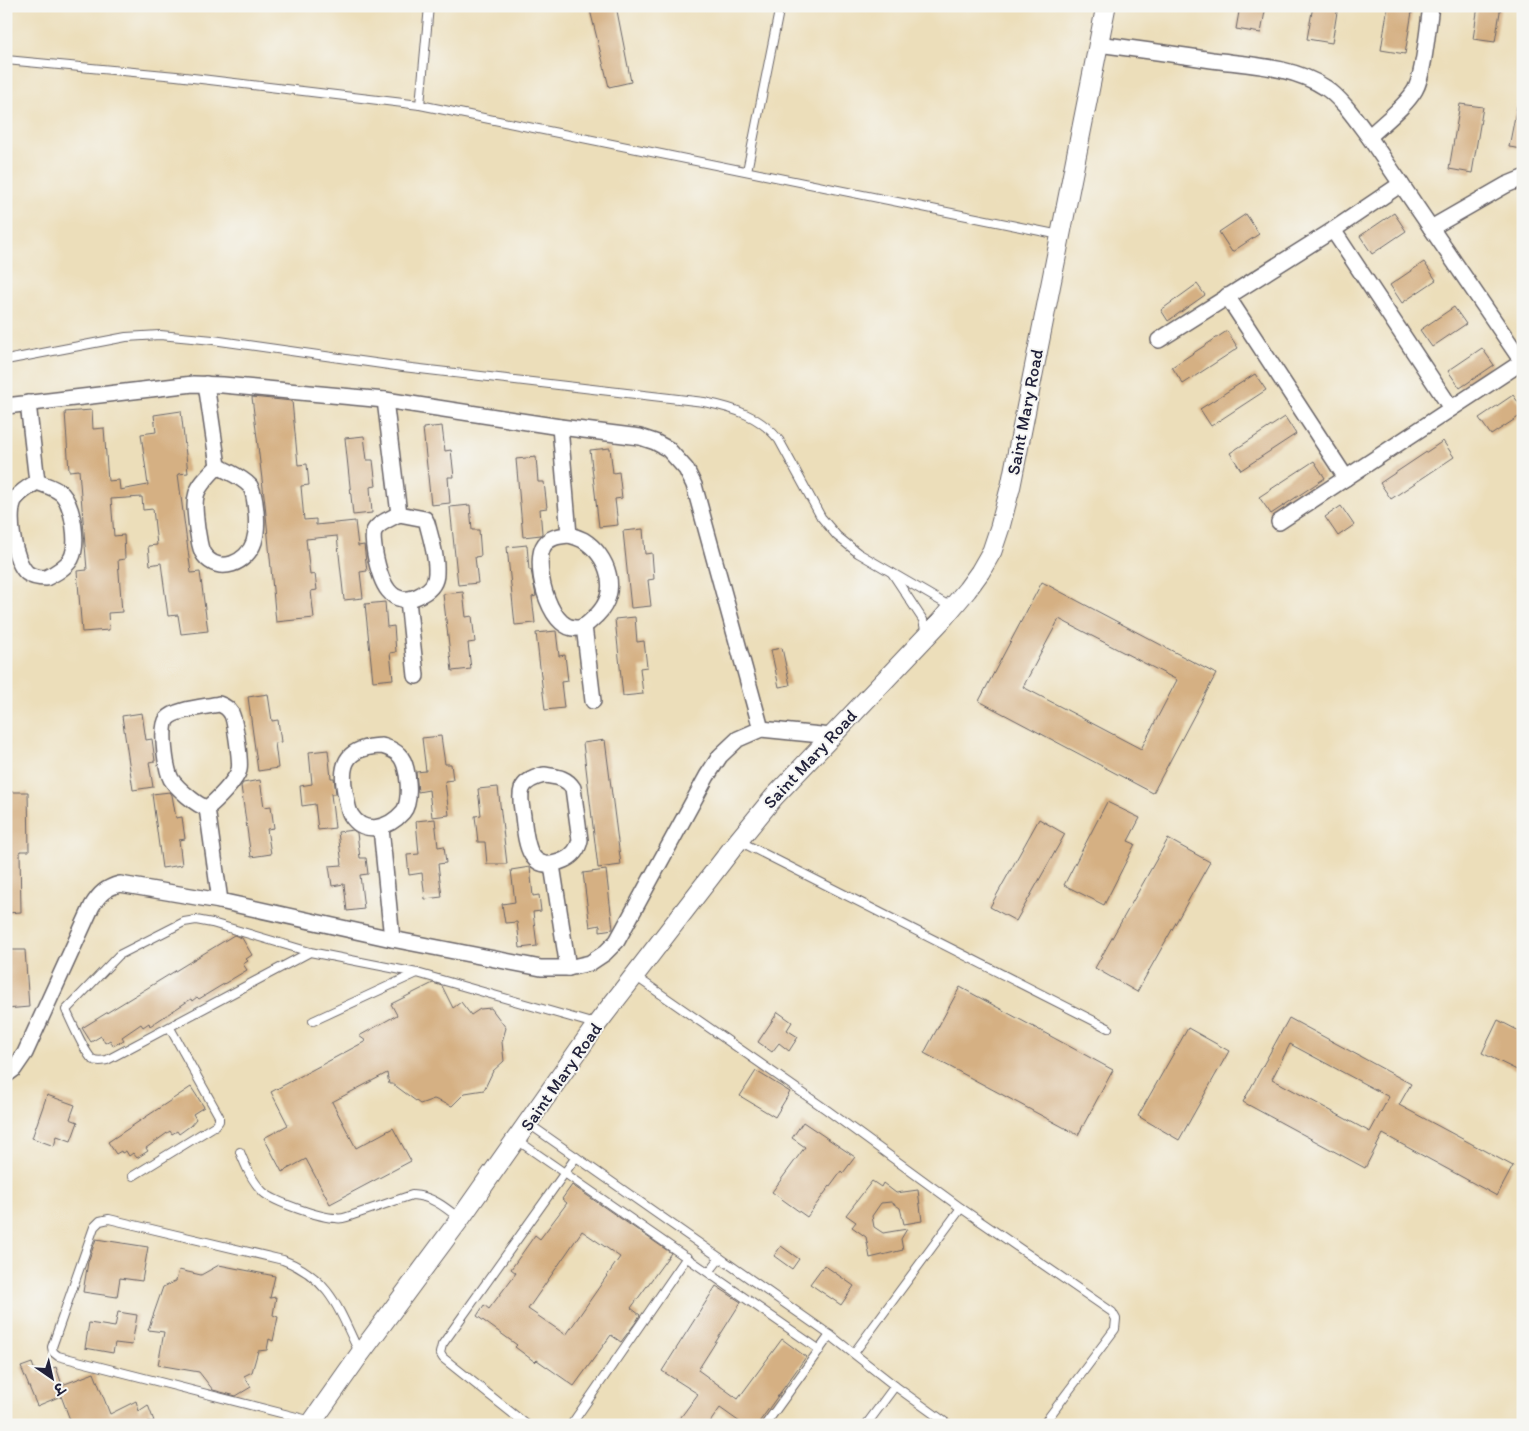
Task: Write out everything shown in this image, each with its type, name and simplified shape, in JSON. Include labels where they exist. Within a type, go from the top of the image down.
[{"type":"street","name":"Saint Mary Road","points":[[311,1423],[460,1220],[597,1024],[738,840],[774,797],[830,736],[953,608],[980,572],[992,550],[1011,485],[1106,6]]},
{"type":"street","points":[[1369,136],[1415,90],[1421,70],[1431,6]]},
{"type":"street","points":[[1098,44],[1292,72],[1311,79],[1328,89],[1369,136],[1522,362],[1279,522]]},
{"type":"street","points":[[1431,228],[1506,185],[1523,178]]},
{"type":"street","points":[[1159,340],[1401,184]]},
{"type":"street","points":[[1332,230],[1451,408]]},
{"type":"street","points":[[1227,296],[1346,478]]},
{"type":"street","points":[[206,384],[218,466]]},
{"type":"street","points":[[6,406],[168,386],[206,384],[386,400],[560,427],[640,437],[655,442],[668,449],[686,469],[694,486],[762,729]]},
{"type":"street","points":[[386,400],[399,514]]},
{"type":"street","points":[[28,402],[37,482]]},
{"type":"street","points":[[560,427],[569,535]]},
{"type":"street","points":[[218,466],[243,480],[250,487],[255,497],[257,529],[254,544],[245,556],[226,567],[214,563],[203,555],[194,504],[201,483],[218,466]]},
{"type":"street","points":[[37,482],[61,493],[66,500],[73,521],[74,548],[71,558],[64,567],[46,578],[28,574],[18,559],[12,534],[14,499],[37,482]]},
{"type":"street","points":[[399,514],[425,519],[428,524],[436,564],[435,581],[432,587],[408,600],[397,598],[387,589],[379,572],[375,550],[374,531],[379,525],[399,514]]},
{"type":"street","points":[[569,535],[582,540],[594,549],[608,570],[610,582],[606,604],[584,626],[574,628],[565,626],[552,611],[542,580],[540,560],[543,546],[554,537],[569,535]]},
{"type":"street","points":[[408,600],[416,676]]},
{"type":"street","points":[[584,626],[593,702]]},
{"type":"street","points":[[219,704],[226,706],[233,716],[240,762],[239,771],[234,780],[207,808],[198,804],[176,786],[172,779],[168,771],[163,729],[167,719],[176,713],[219,704]]},
{"type":"street","points":[[6,1075],[14,1069],[25,1053],[92,906],[99,895],[107,888],[120,884],[220,900],[392,939],[542,968],[568,968],[590,963],[605,953],[617,940],[720,756],[738,739],[762,729],[830,736]]},
{"type":"street","points":[[372,746],[382,746],[390,749],[399,754],[405,763],[408,806],[390,824],[381,828],[362,825],[351,815],[343,776],[344,766],[348,757],[358,750],[372,746]]},
{"type":"street","points":[[544,775],[563,778],[573,788],[580,840],[578,848],[572,856],[552,865],[540,862],[530,855],[526,845],[521,799],[522,789],[532,779],[544,775]]},
{"type":"street","points":[[207,808],[220,900]]},
{"type":"street","points":[[381,828],[392,939]]},
{"type":"street","points":[[552,865],[568,968]]},
{"type":"lane","points":[[420,105],[429,6]]},
{"type":"lane","points":[[747,172],[780,6]]},
{"type":"lane","points":[[6,60],[176,76],[420,105],[1060,235]]},
{"type":"lane","points":[[6,360],[126,337],[160,335],[213,340],[402,367],[704,402],[730,407],[759,420],[770,429],[779,440],[821,518],[836,536],[858,553],[953,608]]},
{"type":"lane","points":[[891,572],[923,620],[926,637]]},
{"type":"lane","points":[[738,840],[1108,1028]]},
{"type":"lane","points":[[310,952],[108,1060],[99,1062],[92,1059],[66,1010],[119,955],[184,922],[196,920],[310,952],[417,973],[597,1024]]},
{"type":"lane","points":[[313,1020],[417,973]]},
{"type":"lane","points":[[634,975],[827,1110],[961,1208],[1112,1312],[1116,1319],[1115,1329],[1043,1425]]},
{"type":"lane","points":[[133,1176],[216,1125],[219,1121],[219,1116],[170,1028]]},
{"type":"lane","points":[[528,1124],[830,1335],[894,1386],[949,1425]]},
{"type":"lane","points":[[517,1140],[820,1350]]},
{"type":"lane","points":[[240,1152],[254,1182],[264,1194],[279,1202],[323,1216],[336,1219],[347,1217],[412,1195],[421,1195],[439,1202],[460,1220]]},
{"type":"lane","points":[[527,1425],[443,1358],[440,1353],[442,1345],[576,1157]]},
{"type":"lane","points":[[854,1354],[961,1208]]},
{"type":"lane","points":[[311,1423],[58,1356],[53,1352],[52,1347],[94,1227],[100,1220],[109,1219],[283,1260],[298,1266],[311,1274],[330,1294],[360,1354]]},
{"type":"lane","points":[[571,1425],[687,1257]]},
{"type":"lane","points":[[709,1272],[720,1258]]},
{"type":"lane","points":[[765,1425],[830,1335]]},
{"type":"lane","points":[[866,1425],[894,1386]]},
{"type":"building","points":[[589,6],[616,6],[631,82],[609,87]]},
{"type":"building","points":[[1240,6],[1266,6],[1261,33],[1236,29]]},
{"type":"building","points":[[1313,6],[1338,6],[1332,43],[1307,39]]},
{"type":"building","points":[[1388,6],[1413,6],[1405,54],[1381,50]]},
{"type":"building","points":[[1478,6],[1501,6],[1495,42],[1473,39]]},
{"type":"building","points":[[1460,104],[1483,107],[1472,173],[1449,169]]},
{"type":"building","points":[[1517,106],[1523,106],[1523,149],[1509,147]]},
{"type":"building","points":[[1394,213],[1406,231],[1372,254],[1360,236]]},
{"type":"building","points":[[1246,214],[1259,234],[1232,252],[1219,232]]},
{"type":"building","points":[[1424,262],[1436,280],[1402,303],[1390,285]]},
{"type":"building","points":[[1197,284],[1205,295],[1168,321],[1161,310]]},
{"type":"building","points":[[1454,307],[1466,324],[1432,347],[1420,330]]},
{"type":"building","points":[[1227,331],[1238,348],[1183,384],[1172,367]]},
{"type":"building","points":[[1482,348],[1494,365],[1460,388],[1448,371]]},
{"type":"building","points":[[1255,374],[1266,390],[1211,426],[1200,409]]},
{"type":"building","points":[[1513,395],[1523,409],[1523,414],[1491,435],[1479,418]]},
{"type":"building","points":[[252,397],[292,401],[298,465],[307,464],[309,485],[301,486],[304,520],[316,519],[316,525],[355,521],[358,546],[364,545],[367,571],[360,572],[363,598],[344,600],[337,536],[306,539],[310,575],[315,574],[317,590],[311,591],[314,618],[276,622],[265,504]]},
{"type":"building","points":[[92,410],[93,429],[104,428],[108,481],[119,480],[120,490],[148,485],[141,434],[156,432],[154,415],[181,411],[188,473],[178,474],[191,573],[200,572],[208,631],[181,634],[178,615],[168,616],[161,563],[150,565],[148,546],[157,545],[153,509],[143,510],[142,497],[111,499],[114,536],[124,535],[125,559],[118,560],[122,612],[108,613],[109,630],[82,632],[77,571],[87,570],[79,470],[69,471],[65,412]]},
{"type":"building","points":[[1285,417],[1296,434],[1241,470],[1230,453]]},
{"type":"building","points":[[442,426],[445,451],[451,450],[454,477],[448,477],[450,503],[431,505],[423,428]]},
{"type":"building","points":[[364,436],[367,460],[373,460],[376,486],[370,487],[372,513],[353,515],[345,438]]},
{"type":"building","points":[[1443,441],[1454,457],[1391,499],[1380,483]]},
{"type":"building","points":[[610,448],[613,473],[619,472],[622,498],[615,499],[618,525],[599,527],[590,450]]},
{"type":"building","points":[[536,457],[538,482],[544,482],[547,508],[540,509],[541,535],[523,537],[516,459]]},
{"type":"building","points":[[1314,461],[1325,478],[1271,514],[1259,497]]},
{"type":"building","points":[[470,505],[472,530],[479,530],[481,556],[475,557],[478,583],[458,585],[450,507]]},
{"type":"building","points":[[1341,506],[1354,525],[1338,536],[1325,517]]},
{"type":"building","points":[[643,529],[645,554],[652,553],[654,579],[648,580],[651,606],[631,608],[623,531]]},
{"type":"building","points":[[527,545],[529,570],[531,570],[536,596],[532,597],[535,623],[515,625],[507,547]]},
{"type":"building","points":[[1042,582],[1216,674],[1153,793],[979,701]],"holes":[[[1059,619],[1177,680],[1141,749],[1023,687]]]},
{"type":"building","points":[[463,592],[466,617],[472,616],[475,642],[468,643],[471,669],[452,671],[443,594]]},
{"type":"building","points":[[385,602],[387,627],[394,626],[396,652],[390,653],[393,679],[373,681],[365,604]]},
{"type":"building","points":[[635,617],[637,642],[644,641],[647,667],[640,668],[643,694],[623,696],[615,619]]},
{"type":"building","points":[[556,631],[559,656],[565,655],[568,681],[561,682],[564,708],[545,710],[536,633]]},
{"type":"building","points":[[782,648],[790,685],[779,687],[771,650]]},
{"type":"building","points":[[268,694],[272,721],[278,720],[281,742],[275,743],[278,768],[258,771],[248,697]]},
{"type":"building","points":[[142,713],[146,740],[152,739],[155,761],[149,762],[153,787],[133,790],[122,716]]},
{"type":"building","points":[[441,736],[445,764],[451,764],[453,780],[445,781],[449,815],[432,817],[429,790],[418,792],[416,772],[426,771],[422,738]]},
{"type":"building","points":[[605,740],[621,865],[598,868],[583,743]]},
{"type":"building","points":[[328,750],[331,778],[334,778],[336,794],[331,794],[335,828],[318,830],[315,804],[302,806],[300,786],[312,784],[309,752]]},
{"type":"building","points":[[260,780],[264,807],[271,806],[274,828],[267,829],[271,854],[251,857],[241,786],[243,783]]},
{"type":"building","points":[[498,787],[507,864],[487,864],[485,842],[478,842],[475,816],[481,815],[478,789]]},
{"type":"building","points":[[6,792],[28,792],[29,851],[20,851],[21,912],[6,913]]},
{"type":"building","points":[[170,792],[176,818],[182,817],[185,839],[179,840],[182,865],[162,868],[152,794]]},
{"type":"building","points":[[1107,802],[1140,818],[1128,841],[1135,844],[1104,905],[1064,885]]},
{"type":"building","points":[[435,819],[438,847],[444,846],[446,863],[438,864],[442,897],[425,899],[422,873],[409,875],[407,855],[419,854],[416,821]]},
{"type":"building","points":[[1039,819],[1065,834],[1016,921],[990,907]]},
{"type":"building","points":[[353,830],[357,833],[360,858],[366,858],[368,874],[360,875],[364,909],[347,911],[344,884],[332,886],[329,866],[342,865],[338,832]]},
{"type":"building","points":[[1168,839],[1210,862],[1137,992],[1095,968]]},
{"type":"building","points":[[530,867],[533,896],[539,895],[541,911],[533,912],[537,946],[520,948],[517,922],[505,923],[502,904],[515,902],[511,870]]},
{"type":"building","points":[[606,870],[613,929],[600,931],[600,925],[590,927],[583,873]]},
{"type":"building","points":[[234,935],[242,938],[252,955],[243,964],[247,970],[199,999],[197,997],[192,1001],[191,999],[150,1026],[149,1023],[143,1027],[141,1024],[122,1037],[124,1040],[113,1046],[110,1040],[105,1043],[101,1036],[91,1042],[82,1028]]},
{"type":"building","points":[[6,950],[25,950],[29,1007],[6,1009]]},
{"type":"building","points":[[433,983],[442,986],[453,1008],[461,1002],[471,1015],[480,1009],[491,1008],[506,1028],[502,1042],[504,1061],[493,1071],[484,1090],[465,1093],[452,1106],[434,1099],[420,1104],[393,1084],[389,1084],[387,1073],[332,1102],[356,1148],[393,1128],[411,1161],[330,1204],[306,1159],[282,1172],[264,1138],[288,1125],[271,1092],[366,1041],[359,1036],[397,1015],[391,1004]]},
{"type":"building","points":[[960,987],[1113,1070],[1078,1135],[924,1053]]},
{"type":"building","points":[[778,1012],[792,1022],[787,1030],[798,1037],[789,1051],[779,1043],[772,1052],[758,1042]]},
{"type":"building","points":[[1289,1018],[1411,1084],[1399,1105],[1513,1166],[1497,1196],[1383,1134],[1365,1168],[1243,1102]],"holes":[[[1290,1044],[1389,1097],[1370,1132],[1272,1079]]]},
{"type":"building","points":[[1498,1020],[1523,1033],[1523,1073],[1482,1053]]},
{"type":"building","points":[[1188,1028],[1229,1051],[1179,1140],[1138,1116]]},
{"type":"building","points":[[756,1071],[790,1092],[775,1117],[740,1096]]},
{"type":"building","points":[[191,1087],[204,1107],[193,1114],[196,1119],[190,1126],[179,1134],[177,1131],[172,1134],[170,1131],[146,1148],[148,1151],[137,1158],[133,1153],[129,1156],[126,1151],[116,1154],[108,1142]]},
{"type":"building","points":[[47,1095],[75,1105],[70,1119],[78,1122],[71,1141],[57,1136],[54,1146],[32,1138]]},
{"type":"building","points":[[803,1122],[855,1157],[843,1173],[841,1171],[807,1217],[772,1192],[805,1147],[792,1138]]},
{"type":"building","points":[[872,1181],[881,1187],[883,1183],[896,1193],[918,1190],[922,1221],[904,1224],[900,1208],[891,1202],[881,1203],[872,1216],[874,1227],[883,1233],[907,1229],[901,1239],[903,1250],[870,1258],[866,1237],[852,1227],[856,1222],[846,1215]]},
{"type":"building","points":[[572,1185],[671,1253],[631,1308],[640,1315],[636,1322],[621,1342],[611,1335],[574,1386],[537,1360],[535,1362],[515,1347],[517,1345],[477,1316],[484,1305],[489,1309],[516,1273],[511,1269],[535,1235],[540,1239],[567,1203],[562,1199]],"holes":[[[582,1231],[620,1257],[566,1335],[528,1309]]]},
{"type":"building","points":[[96,1239],[148,1247],[142,1281],[120,1278],[117,1297],[83,1292],[88,1262]]},
{"type":"building","points":[[781,1246],[799,1259],[792,1269],[774,1256]]},
{"type":"building","points":[[219,1265],[275,1276],[270,1298],[276,1297],[273,1315],[278,1317],[273,1341],[269,1339],[267,1350],[258,1351],[252,1372],[244,1376],[251,1387],[236,1396],[213,1390],[199,1372],[158,1365],[164,1332],[148,1330],[163,1287],[176,1281],[179,1270],[201,1275]]},
{"type":"building","points":[[824,1265],[854,1286],[841,1305],[810,1284]]},
{"type":"building","points":[[716,1286],[741,1302],[698,1370],[738,1399],[782,1339],[806,1357],[757,1425],[744,1425],[720,1408],[708,1425],[675,1425],[698,1394],[662,1371]]},
{"type":"building","points":[[118,1312],[137,1315],[132,1345],[115,1343],[113,1353],[85,1348],[89,1323],[115,1327]]},
{"type":"building","points":[[32,1363],[36,1374],[56,1367],[62,1385],[94,1373],[110,1414],[136,1401],[139,1411],[148,1405],[154,1421],[141,1425],[72,1425],[61,1396],[37,1406],[21,1367]]}]
